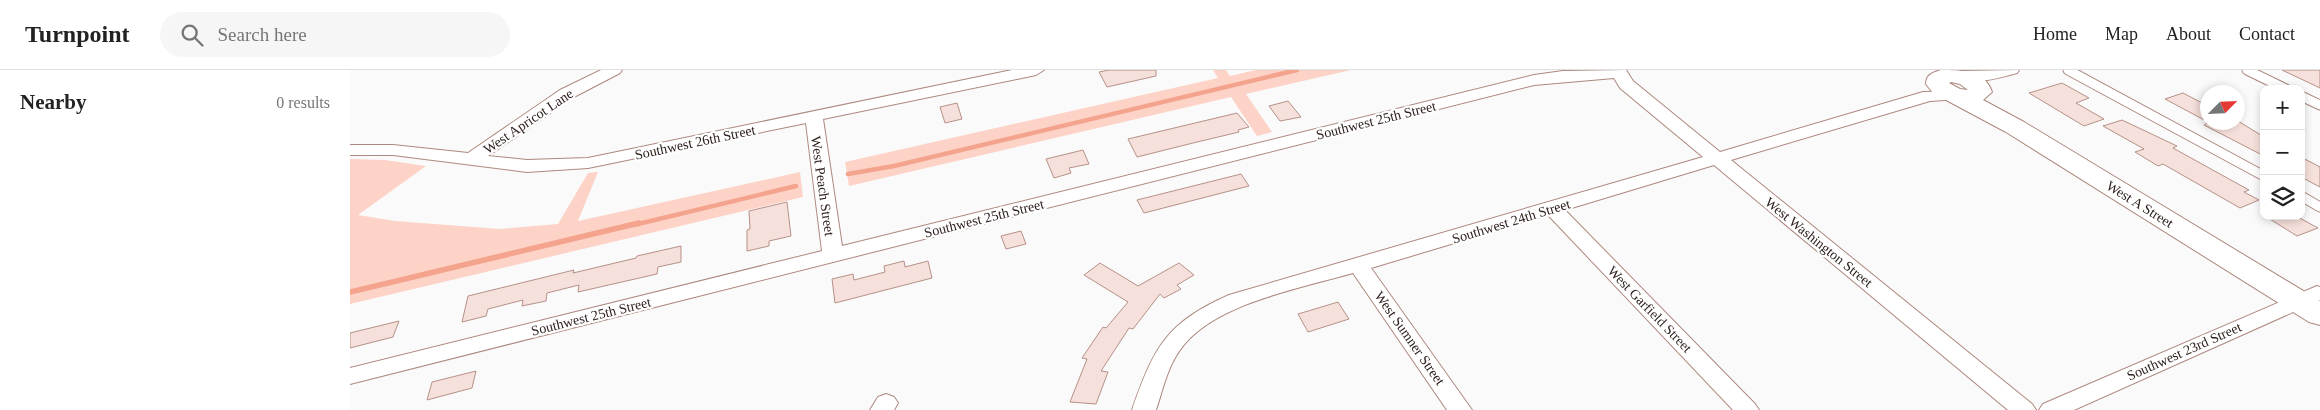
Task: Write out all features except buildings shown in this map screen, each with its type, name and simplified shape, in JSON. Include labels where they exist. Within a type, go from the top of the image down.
[{"type":"main road","name":"West A Street","points":[[1955,83],[2015,128],[2314,301]]},
{"type":"street","name":"West Apricot Lane","points":[[470,160],[566,94],[614,70]]},
{"type":"street","name":"Southwest 26th Street","points":[[350,150],[393,150],[527,166],[588,163],[1032,70]]},
{"type":"street","name":"Southwest 24th Street","points":[[1144,410],[1158,365],[1168,348],[1197,320],[1237,300],[1359,266],[1716,159],[1955,83],[2010,70]]},
{"type":"street","name":"West Washington Street","points":[[1619,72],[1638,95],[2024,410]]},
{"type":"street","name":"Southwest 25th Street","points":[[350,376],[1534,80],[1619,72]]},
{"type":"street","name":"West Peach Street","points":[[814,117],[833,256]]},
{"type":"street","name":"West Garfield Street","points":[[1552,208],[1747,410]]},
{"type":"street","name":"West Sumner Street","points":[[1359,266],[1460,410]]},
{"type":"street","name":"Southwest 23rd Street","points":[[2051,410],[2314,301]]},
{"type":"lane","points":[[2068,70],[2262,175]]},
{"type":"lane","points":[[2247,70],[2278,85]]},
{"type":"lane","points":[[2305,98],[2320,105]]},
{"type":"lane","points":[[2305,198],[2320,207]]},
{"type":"shaded area","points":[[1213,70],[1226,70],[1230,76],[1256,70],[1351,70],[1246,94],[1272,132],[1257,136],[1231,97],[849,186],[845,162],[1218,78]]},
{"type":"shaded area","points":[[350,159],[385,160],[426,166],[358,215],[395,221],[500,229],[558,224],[588,173],[598,172],[578,221],[800,172],[803,197],[350,304]]},
{"type":"waterway","points":[[848,174],[894,166],[1297,70]]},
{"type":"waterway","points":[[634,225],[796,186]]},
{"type":"waterway","points":[[350,292],[639,223]]}]
